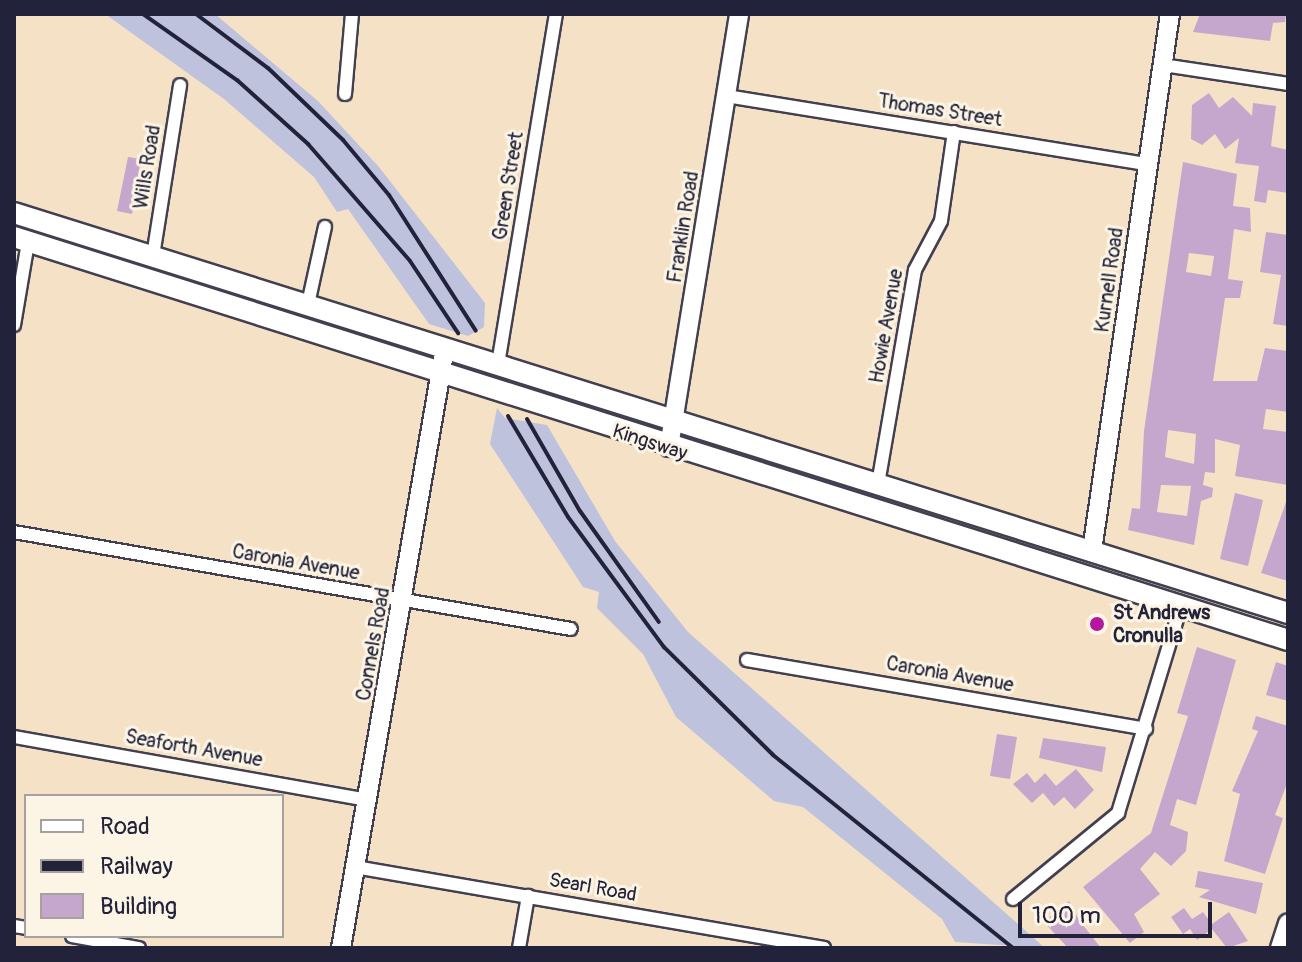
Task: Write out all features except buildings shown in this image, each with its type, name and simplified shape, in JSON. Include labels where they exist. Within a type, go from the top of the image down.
[{"type":"main road","name":"Kingsway","points":[[14,213],[1288,613]]},
{"type":"main road","name":"Kingsway","points":[[21,240],[1180,609],[1288,640]]},
{"type":"main road","points":[[1180,609],[1189,583]]},
{"type":"street","points":[[345,94],[352,14]]},
{"type":"street","name":"Green Street","points":[[498,364],[556,14]]},
{"type":"street","name":"Franklin Road","points":[[669,447],[739,14]]},
{"type":"street","name":"Kurnell Road","points":[[1092,551],[1170,14]]},
{"type":"street","points":[[1163,65],[1288,84]]},
{"type":"street","name":"Wills Road","points":[[153,256],[180,85]]},
{"type":"street","name":"Thomas Street","points":[[726,96],[1148,164]]},
{"type":"street","name":"Howie Avenue","points":[[878,484],[915,270],[941,221],[954,132]]},
{"type":"street","points":[[308,304],[325,227]]},
{"type":"street","points":[[14,325],[21,240]]},
{"type":"street","name":"Connels Road","points":[[341,948],[445,348]]},
{"type":"street","name":"Caronia Avenue","points":[[14,532],[571,629]]},
{"type":"street","points":[[1013,899],[1118,813],[1180,609]]},
{"type":"street","name":"Caronia Avenue","points":[[747,660],[1146,729]]},
{"type":"street","name":"Seaforth Avenue","points":[[14,737],[367,800]]},
{"type":"street","name":"Searl Road","points":[[355,867],[824,948]]},
{"type":"street","points":[[519,948],[528,896]]},
{"type":"street","points":[[1280,948],[1288,923]]},
{"type":"street","points":[[83,938],[139,948]]},
{"type":"shaded area","points":[[105,14],[215,14],[318,101],[379,167],[485,303],[484,327],[468,336],[429,324],[348,209],[337,212],[314,177],[224,99]]},
{"type":"shaded area","points":[[497,408],[505,418],[547,425],[615,541],[688,632],[1045,948],[955,942],[942,919],[803,807],[774,801],[676,717],[643,654],[597,608],[599,592],[583,587],[490,444]]},
{"type":"green space","points":[[64,239],[322,320],[343,331],[83,248]]},
{"type":"green space","points":[[750,455],[1046,547],[1045,553],[783,470]]},
{"type":"railway","points":[[143,14],[237,80],[308,144],[410,261],[458,333]]},
{"type":"railway","points":[[196,14],[268,68],[343,140],[389,195],[476,331]]},
{"type":"railway","points":[[508,416],[568,517],[664,647],[773,755],[1013,948]]},
{"type":"railway","points":[[527,419],[580,511],[659,622]]},
{"type":"place","name":"St Andrews Cronulla","points":[[1097,624]]}]
